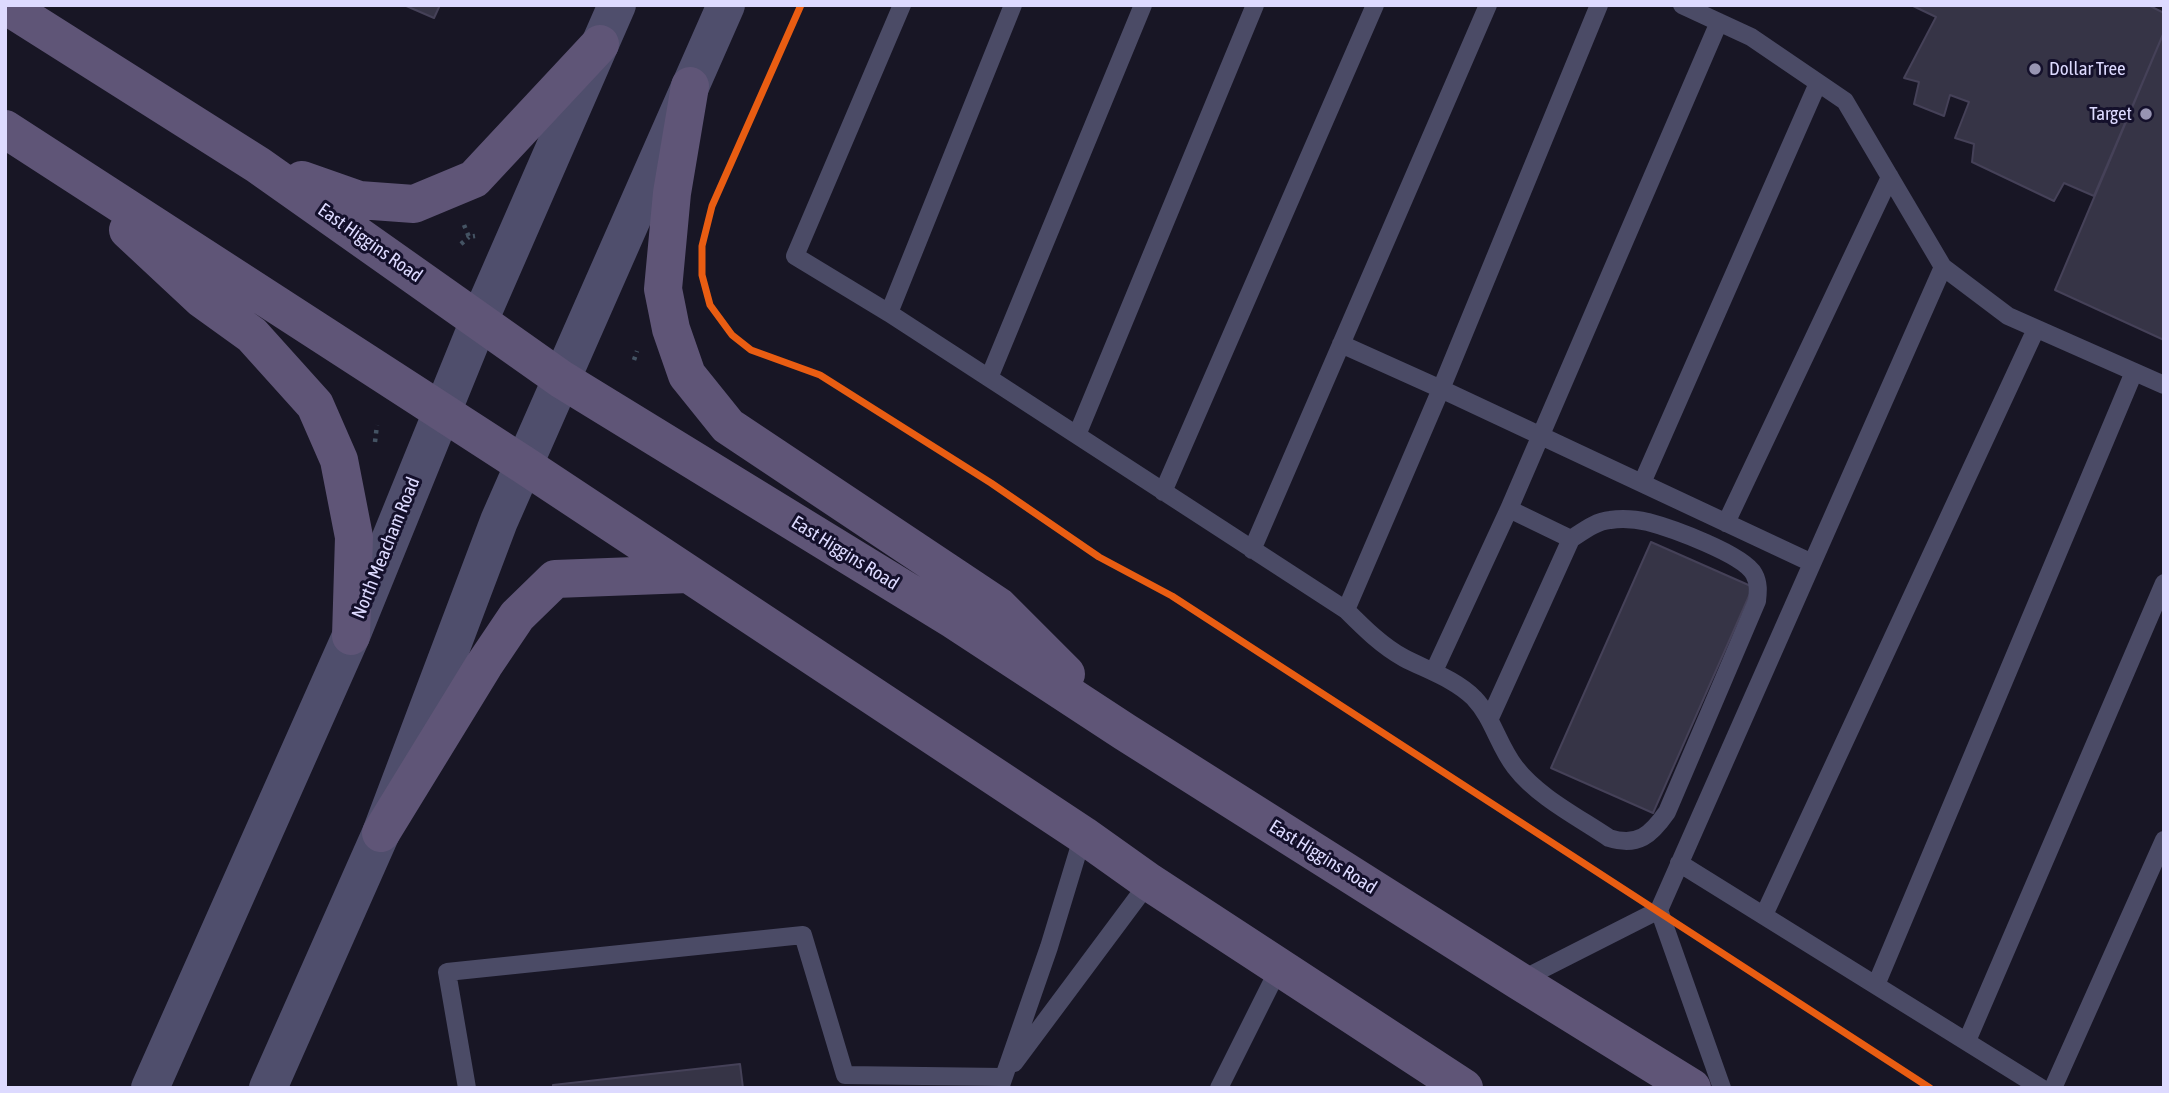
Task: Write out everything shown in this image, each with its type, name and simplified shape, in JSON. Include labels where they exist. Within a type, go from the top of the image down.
[{"type":"main road","name":"East Higgins Road","points":[[5,5],[258,165],[561,379],[954,620],[1125,732],[1692,1088]]},
{"type":"main road","name":"North Meacham Road","points":[[149,1088],[351,636],[480,321],[617,5]]},
{"type":"main road","points":[[268,1088],[381,833],[499,522],[726,5]]},
{"type":"main road","points":[[258,165],[359,200],[414,204],[474,179],[600,44]]},
{"type":"main road","points":[[690,86],[672,193],[663,289],[671,329],[687,375],[728,426],[998,606],[1125,732]]},
{"type":"main road","points":[[5,129],[524,465],[1083,835],[1149,882],[1465,1088]]},
{"type":"main road","points":[[50,158],[202,299],[252,335],[315,405],[339,460],[354,537],[351,636]]},
{"type":"main road","points":[[381,833],[517,616],[555,579],[688,574]]},
{"type":"lane","points":[[902,5],[795,256],[889,313],[1346,610],[1372,636],[1402,657],[1434,671],[1472,696],[1490,718],[1503,748],[1525,779],[1609,838],[1623,842],[1640,839],[1655,829],[1667,812],[1757,601],[1758,585],[1754,572],[1739,560],[1710,545],[1649,522],[1628,518],[1606,520],[1571,539],[1490,718]]},
{"type":"lane","points":[[889,313],[1013,5]]},
{"type":"lane","points":[[989,378],[1143,5]]},
{"type":"lane","points":[[1077,435],[1255,5]]},
{"type":"lane","points":[[1163,492],[1375,5]]},
{"type":"lane","points":[[1252,550],[1488,5]]},
{"type":"lane","points":[[1346,610],[1441,389],[1599,5]]},
{"type":"lane","points":[[1682,5],[1751,37],[1845,101],[1943,267],[2008,316],[2164,385]]},
{"type":"lane","points":[[1434,671],[1541,436],[1718,22]]},
{"type":"lane","points":[[1642,483],[1818,83]]},
{"type":"lane","points":[[1726,523],[1890,177]]},
{"type":"lane","points":[[1519,981],[1659,910],[1943,267]]},
{"type":"lane","points":[[1764,915],[2036,329]]},
{"type":"lane","points":[[1341,344],[1812,563]]},
{"type":"lane","points":[[1876,985],[2134,372]]},
{"type":"lane","points":[[1509,509],[1571,539]]},
{"type":"lane","points":[[1967,1041],[2164,583]]},
{"type":"lane","points":[[1002,1083],[1049,947],[1083,835]]},
{"type":"lane","points":[[2053,1088],[2164,840]]},
{"type":"lane","points":[[1679,863],[2041,1088]]},
{"type":"lane","points":[[1002,1083],[1149,882]]},
{"type":"lane","points":[[1659,910],[1722,1088]]},
{"type":"lane","points":[[467,1088],[447,972],[803,935],[845,1075],[1002,1083]]},
{"type":"lane","points":[[1219,1088],[1279,968]]},
{"type":"path","points":[[463,222],[469,237]]},
{"type":"path","points":[[461,244],[469,237],[480,235]]},
{"type":"path","points":[[374,450],[377,425]]},
{"type":"building","points":[[404,5],[440,5],[434,18]]},
{"type":"building","points":[[1911,5],[2148,5],[2164,13],[2164,32],[2094,196],[2064,183],[2054,201],[1972,162],[1974,144],[1955,138],[1969,102],[1950,95],[1944,116],[1914,104],[1919,82],[1904,78],[1936,17]]},
{"type":"building","name":"Target","points":[[2164,32],[2164,340],[2055,290]]},
{"type":"building","points":[[1651,542],[1753,587],[1653,813],[1551,768]]},
{"type":"building","points":[[740,1064],[743,1088],[553,1088],[553,1085]]},
{"type":"cycle path","points":[[801,5],[712,206],[702,246],[702,275],[710,305],[732,335],[751,350],[820,375],[991,483],[1099,557],[1172,596],[1930,1088]]},
{"type":"place","name":"Dollar Tree","points":[[2035,69]]},
{"type":"place","name":"Target","points":[[2146,114]]}]
